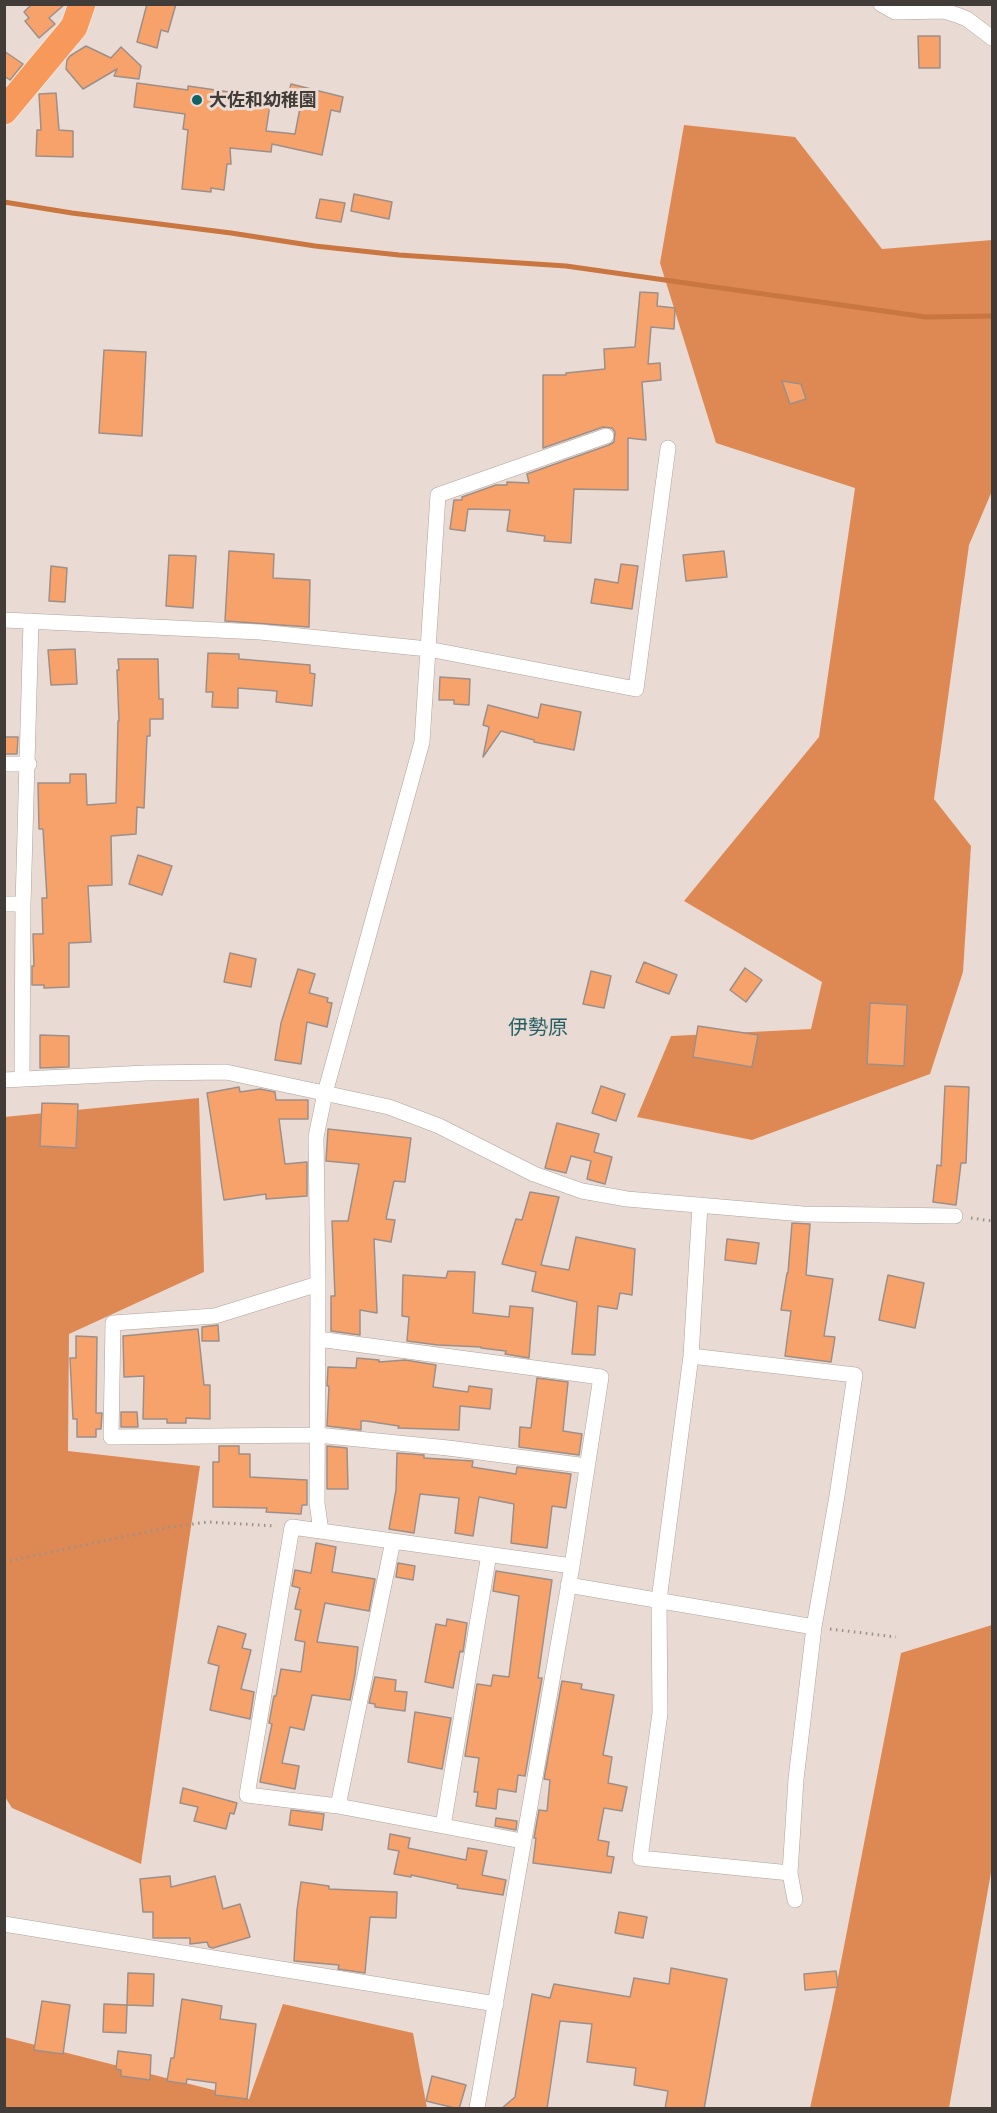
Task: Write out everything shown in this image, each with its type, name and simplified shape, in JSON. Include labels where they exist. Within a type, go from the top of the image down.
[{"type":"highway","points":[[4,111],[74,27],[82,4]]},
{"type":"street","points":[[881,4],[895,12],[944,12],[957,15],[968,19],[993,38]]},
{"type":"street","points":[[321,1531],[317,1503],[316,1137],[324,1093],[422,742],[438,495],[606,436]]},
{"type":"street","points":[[4,620],[260,633],[428,649],[636,688],[669,448]]},
{"type":"street","points":[[22,1079],[23,904],[32,621]]},
{"type":"street","points":[[4,764],[29,764]]},
{"type":"street","points":[[4,904],[23,904]]},
{"type":"street","points":[[4,1080],[146,1073],[226,1072],[389,1107],[439,1126],[534,1174],[582,1191],[627,1198],[804,1214],[955,1216]]},
{"type":"street","points":[[700,1205],[691,1356],[659,1600],[660,1713],[640,1858],[790,1873]]},
{"type":"street","points":[[318,1284],[215,1316],[113,1323],[111,1437],[317,1435],[587,1466]]},
{"type":"street","points":[[318,1339],[601,1377],[572,1566],[522,1841],[477,2109]]},
{"type":"street","points":[[691,1356],[855,1375],[814,1627],[796,1779],[790,1873],[795,1900]]},
{"type":"street","points":[[522,1841],[338,1806],[247,1794],[292,1527],[572,1566]]},
{"type":"street","points":[[338,1806],[393,1541]]},
{"type":"street","points":[[443,1826],[489,1554]]},
{"type":"street","points":[[568,1585],[814,1627]]},
{"type":"street","points":[[4,1924],[496,2004]]},
{"type":"path","points":[[955,1216],[993,1221]]},
{"type":"path","points":[[4,1562],[208,1521],[292,1527]]},
{"type":"path","points":[[814,1627],[896,1637]]},
{"type":"shaded area","points":[[684,125],[795,137],[882,249],[992,240],[992,491],[969,545],[934,799],[971,846],[963,972],[930,1074],[752,1140],[637,1117],[671,1036],[811,1029],[822,982],[684,901],[819,737],[855,488],[716,443],[660,263]]},
{"type":"shaded area","points":[[199,1098],[204,1272],[69,1334],[68,1451],[200,1466],[141,1864],[12,1808],[5,1797],[4,1117]]},
{"type":"shaded area","points":[[992,1625],[992,1867],[949,2108],[810,2108],[832,2008],[901,1653]]},
{"type":"shaded area","points":[[283,2004],[413,2033],[427,2108],[5,2108],[4,2037],[249,2099]]},
{"type":"building","points":[[32,4],[65,4],[49,18],[55,24],[39,38],[25,21],[29,18],[24,12]]},
{"type":"building","points":[[147,4],[176,4],[168,32],[161,30],[157,48],[137,42]]},
{"type":"building","points":[[918,36],[940,36],[940,68],[919,68]]},
{"type":"building","points":[[86,46],[111,58],[121,47],[141,66],[139,79],[114,76],[117,69],[83,89],[66,69],[70,56]]},
{"type":"building","points":[[4,51],[23,64],[10,80],[4,76]]},
{"type":"building","points":[[137,83],[188,90],[188,86],[271,98],[266,131],[295,134],[301,103],[287,99],[291,84],[343,97],[340,112],[331,110],[322,155],[272,144],[271,152],[230,148],[231,164],[227,164],[224,190],[211,188],[211,192],[182,189],[188,130],[183,129],[185,114],[134,107]]},
{"type":"building","points":[[56,93],[59,130],[73,131],[73,157],[36,156],[37,130],[41,130],[39,94]]},
{"type":"building","points":[[354,194],[392,202],[389,219],[351,211]]},
{"type":"building","points":[[320,199],[345,203],[341,222],[316,218]]},
{"type":"building","points":[[640,292],[658,293],[657,306],[675,308],[674,329],[651,327],[648,364],[660,363],[661,380],[642,382],[646,440],[628,438],[628,490],[574,489],[571,543],[544,541],[545,536],[507,531],[510,510],[468,509],[465,531],[450,529],[454,500],[462,500],[462,497],[496,485],[507,485],[507,482],[529,483],[527,474],[614,442],[615,432],[612,428],[603,427],[543,448],[543,375],[566,375],[566,373],[605,369],[604,349],[635,347]]},
{"type":"building","points":[[104,350],[146,352],[142,436],[99,433]]},
{"type":"building","points":[[782,381],[801,384],[806,399],[790,404]]},
{"type":"building","points":[[229,551],[274,554],[273,578],[310,580],[309,627],[225,621]]},
{"type":"building","points":[[724,551],[727,577],[686,581],[683,555]]},
{"type":"building","points":[[169,555],[196,556],[193,608],[166,606]]},
{"type":"building","points":[[621,564],[638,566],[632,609],[591,603],[595,579],[618,583]]},
{"type":"building","points":[[51,566],[67,568],[65,602],[49,601]]},
{"type":"building","points":[[75,649],[77,684],[51,685],[48,650]]},
{"type":"building","points":[[208,653],[239,654],[239,659],[310,665],[310,673],[315,674],[312,706],[276,702],[277,691],[238,688],[238,708],[212,707],[213,692],[206,692]]},
{"type":"building","points":[[118,659],[158,659],[159,699],[163,699],[163,719],[150,719],[150,736],[147,736],[144,808],[137,807],[136,834],[111,836],[112,885],[88,886],[91,942],[69,943],[69,987],[44,988],[44,985],[32,985],[33,934],[43,934],[42,898],[47,898],[43,829],[39,829],[38,783],[70,783],[70,774],[86,774],[87,805],[116,803],[119,721]]},
{"type":"building","points":[[440,677],[470,679],[469,705],[454,704],[454,700],[439,700]]},
{"type":"building","points":[[541,704],[581,712],[574,750],[534,742],[534,740],[501,731],[483,757],[489,727],[483,725],[488,705],[538,718]]},
{"type":"building","points":[[4,737],[18,737],[17,754],[4,754]]},
{"type":"building","points":[[138,855],[172,866],[162,895],[129,884]]},
{"type":"building","points":[[230,953],[256,959],[251,987],[224,982]]},
{"type":"building","points":[[644,962],[677,975],[669,994],[636,982]]},
{"type":"building","points":[[745,968],[762,980],[746,1002],[730,990]]},
{"type":"building","points":[[298,969],[315,974],[309,993],[328,998],[327,1002],[332,1003],[327,1027],[307,1022],[301,1064],[275,1060],[281,1023]]},
{"type":"building","points":[[591,971],[611,976],[604,1008],[583,1004]]},
{"type":"building","points":[[870,1003],[907,1005],[904,1066],[867,1064]]},
{"type":"building","points":[[698,1026],[758,1035],[752,1067],[693,1057]]},
{"type":"building","points":[[40,1035],[69,1036],[69,1067],[40,1068]]},
{"type":"building","points":[[601,1086],[625,1094],[616,1121],[592,1113]]},
{"type":"building","points":[[945,1086],[969,1087],[966,1163],[961,1163],[956,1205],[933,1202],[937,1165],[941,1166]]},
{"type":"building","points":[[239,1087],[240,1092],[260,1089],[275,1092],[276,1100],[308,1100],[308,1119],[279,1119],[285,1164],[307,1162],[307,1196],[266,1199],[266,1194],[224,1200],[207,1093]]},
{"type":"building","points":[[42,1103],[78,1104],[76,1148],[40,1146]]},
{"type":"building","points":[[557,1123],[599,1134],[594,1152],[612,1157],[605,1184],[587,1179],[591,1161],[571,1156],[566,1173],[545,1168]]},
{"type":"building","points":[[328,1129],[411,1138],[405,1182],[394,1181],[386,1219],[395,1220],[391,1242],[374,1239],[377,1313],[360,1310],[360,1335],[331,1331],[331,1296],[335,1296],[332,1221],[348,1221],[359,1164],[326,1161]]},
{"type":"building","points":[[530,1192],[559,1197],[541,1265],[569,1270],[576,1237],[635,1249],[632,1295],[620,1293],[617,1309],[598,1306],[595,1355],[572,1354],[577,1302],[532,1291],[536,1272],[502,1264],[516,1219],[522,1220]]},
{"type":"building","points":[[792,1223],[810,1224],[806,1275],[833,1279],[824,1336],[835,1337],[831,1362],[785,1356],[791,1311],[781,1310],[788,1273]]},
{"type":"building","points":[[727,1239],[759,1243],[756,1264],[725,1260]]},
{"type":"building","points":[[448,1271],[475,1272],[473,1313],[509,1317],[510,1306],[533,1308],[529,1358],[481,1347],[407,1341],[409,1317],[402,1316],[403,1275],[446,1278]]},
{"type":"building","points":[[888,1275],[924,1283],[915,1328],[879,1320]]},
{"type":"building","points":[[218,1325],[219,1341],[202,1341],[202,1327]]},
{"type":"building","points":[[198,1329],[204,1385],[210,1385],[210,1419],[186,1418],[186,1423],[167,1423],[167,1419],[143,1419],[144,1376],[124,1377],[123,1336]]},
{"type":"building","points":[[76,1336],[97,1337],[96,1413],[102,1413],[101,1429],[96,1429],[96,1437],[77,1437],[77,1419],[73,1419],[70,1358],[76,1358]]},
{"type":"building","points":[[357,1358],[379,1360],[379,1362],[405,1360],[436,1365],[433,1387],[468,1392],[469,1386],[492,1389],[490,1409],[460,1406],[459,1430],[398,1428],[399,1426],[366,1421],[361,1421],[361,1430],[327,1426],[328,1367],[356,1368]]},
{"type":"building","points":[[537,1378],[568,1382],[563,1431],[582,1434],[579,1455],[519,1447],[520,1427],[531,1428]]},
{"type":"building","points":[[121,1412],[137,1412],[138,1427],[121,1427]]},
{"type":"building","points":[[219,1446],[239,1446],[239,1454],[250,1454],[250,1477],[307,1480],[307,1505],[302,1505],[301,1514],[266,1512],[267,1508],[213,1507],[213,1462],[219,1462]]},
{"type":"building","points":[[327,1446],[347,1448],[348,1489],[327,1489]]},
{"type":"building","points":[[397,1453],[424,1455],[424,1458],[473,1461],[472,1467],[516,1474],[517,1467],[571,1474],[566,1508],[552,1506],[547,1548],[511,1543],[514,1504],[479,1497],[473,1536],[455,1533],[459,1498],[420,1494],[414,1533],[389,1529],[396,1490]]},
{"type":"building","points":[[316,1543],[336,1547],[332,1572],[375,1579],[369,1611],[325,1603],[317,1642],[358,1647],[355,1674],[350,1700],[312,1695],[304,1730],[290,1727],[282,1763],[299,1766],[295,1789],[260,1782],[272,1724],[269,1723],[274,1696],[276,1696],[281,1669],[301,1672],[305,1642],[295,1640],[301,1610],[295,1609],[300,1588],[292,1586],[295,1570],[311,1573]]},
{"type":"building","points":[[398,1563],[415,1566],[413,1580],[396,1577]]},
{"type":"building","points":[[496,1571],[552,1580],[538,1678],[542,1678],[525,1776],[518,1775],[516,1792],[498,1789],[496,1809],[476,1806],[478,1792],[474,1792],[479,1758],[465,1756],[477,1684],[491,1686],[493,1675],[509,1677],[519,1596],[493,1591]]},
{"type":"building","points":[[447,1619],[467,1623],[463,1652],[460,1651],[453,1688],[425,1682],[436,1624],[446,1626]]},
{"type":"building","points":[[218,1626],[246,1634],[242,1648],[251,1650],[241,1689],[254,1692],[250,1719],[210,1710],[219,1666],[208,1663]]},
{"type":"building","points":[[375,1677],[396,1680],[395,1691],[407,1692],[405,1711],[375,1707],[375,1704],[369,1703]]},
{"type":"building","points":[[562,1681],[582,1684],[581,1689],[614,1695],[603,1755],[612,1757],[608,1783],[627,1787],[622,1811],[604,1808],[598,1840],[609,1842],[607,1856],[614,1857],[611,1873],[533,1863],[536,1838],[534,1838],[539,1810],[547,1811],[550,1780],[544,1779]]},
{"type":"building","points":[[415,1712],[451,1718],[442,1769],[408,1762]]},
{"type":"building","points":[[183,1788],[237,1803],[234,1814],[230,1813],[226,1829],[194,1821],[198,1807],[180,1803]]},
{"type":"building","points":[[291,1810],[324,1814],[322,1830],[289,1825]]},
{"type":"building","points":[[496,1818],[517,1821],[516,1830],[495,1826]]},
{"type":"building","points":[[390,1834],[410,1838],[408,1848],[466,1860],[468,1848],[487,1851],[482,1875],[506,1880],[503,1895],[457,1888],[458,1885],[411,1875],[411,1877],[394,1874],[399,1851],[388,1849]]},
{"type":"building","points":[[170,1876],[171,1887],[215,1876],[223,1909],[240,1904],[250,1937],[213,1948],[209,1947],[207,1942],[190,1944],[190,1938],[153,1938],[153,1912],[143,1912],[140,1879]]},
{"type":"building","points":[[301,1882],[329,1886],[329,1889],[397,1892],[396,1918],[370,1917],[365,1973],[338,1969],[339,1965],[294,1961]]},
{"type":"building","points":[[619,1912],[647,1917],[643,1938],[615,1933]]},
{"type":"building","points":[[671,1968],[727,1979],[704,2109],[665,2109],[668,2091],[634,2085],[636,2068],[587,2062],[592,2024],[560,2021],[547,2109],[501,2109],[515,2097],[532,1994],[550,1998],[554,1984],[630,1997],[634,1978],[669,1984]]},
{"type":"building","points":[[836,1971],[838,1987],[805,1990],[804,1974]]},
{"type":"building","points":[[128,1973],[154,1974],[153,2006],[127,2005]]},
{"type":"building","points":[[182,1999],[222,2006],[220,2019],[256,2024],[247,2099],[215,2095],[216,2083],[187,2079],[186,2084],[167,2081],[171,2058],[174,2058]]},
{"type":"building","points":[[42,2001],[70,2005],[63,2054],[34,2050]]},
{"type":"building","points":[[104,2004],[127,2005],[126,2033],[103,2032]]},
{"type":"building","points":[[118,2051],[151,2055],[150,2080],[121,2076],[121,2070],[116,2069]]},
{"type":"building","points":[[432,2076],[466,2085],[459,2109],[426,2101]]},
{"type":"waterway","points":[[4,202],[315,246],[399,255],[566,266],[926,317],[992,316]]},
{"type":"place","name":"大佐和幼稚園","points":[[197,100]]},
{"type":"district","name":"伊勢原","points":[[538,1027]]}]
